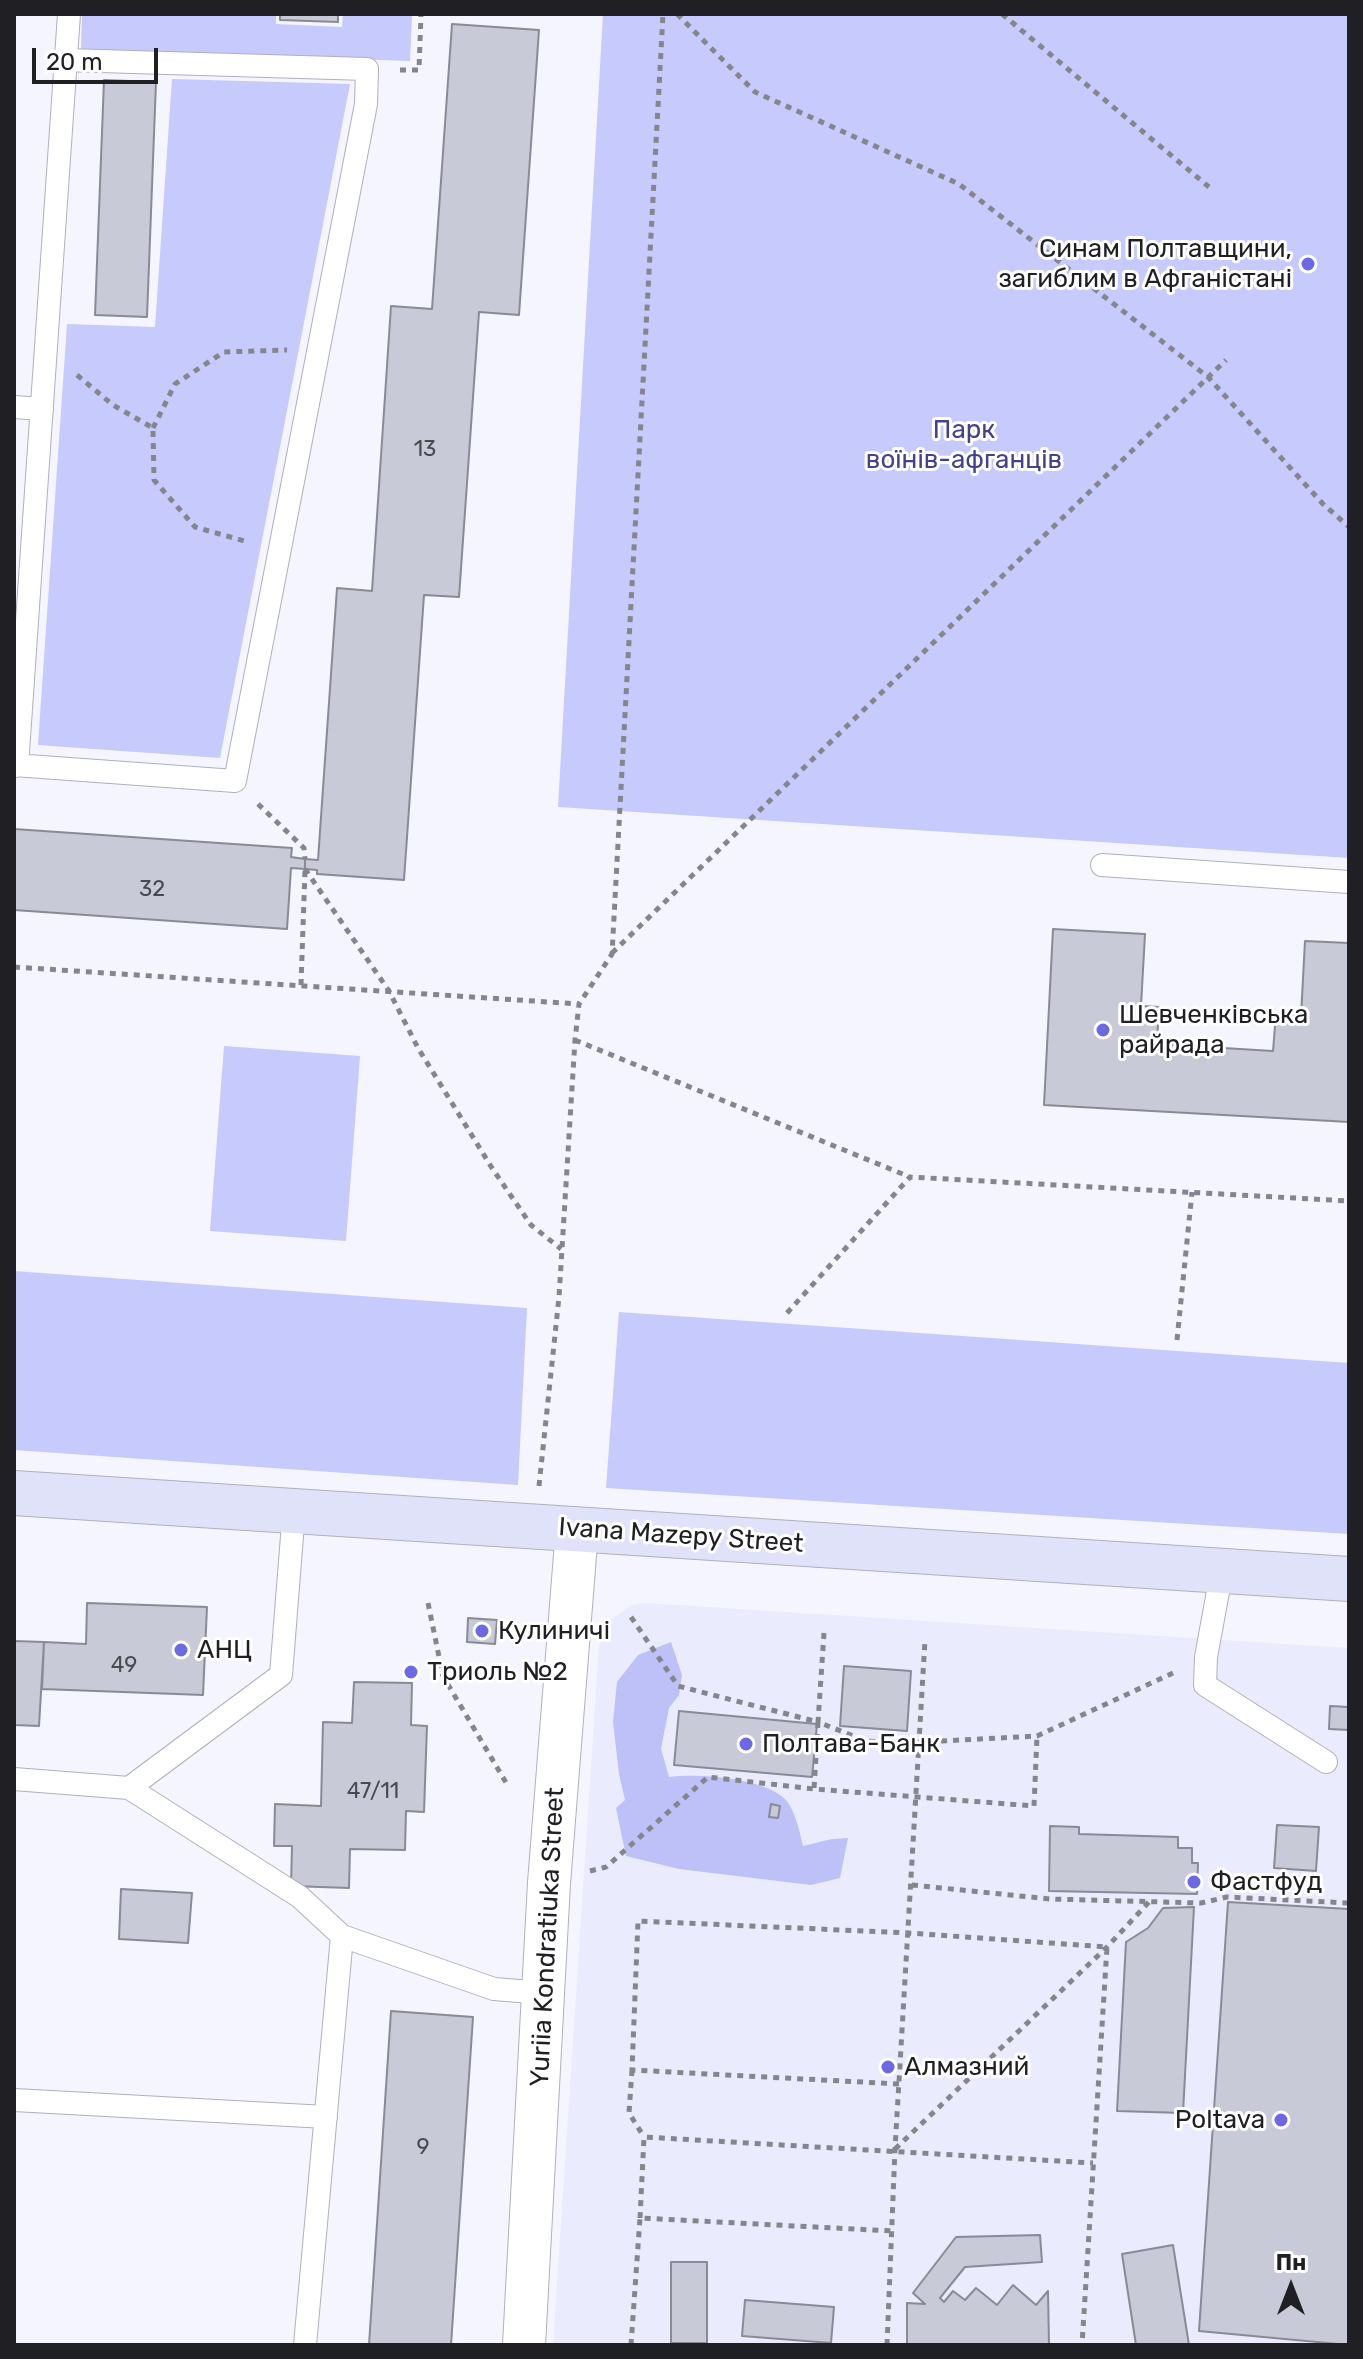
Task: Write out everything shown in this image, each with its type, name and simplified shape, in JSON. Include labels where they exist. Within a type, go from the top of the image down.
[{"type":"main road","name":"Ivana Mazepy Street","points":[[14,1493],[1349,1579]]},
{"type":"street","name":"Yuriia Kondratiuka Street","points":[[524,2345],[549,1883],[556,1528]]},
{"type":"lane","points":[[66,60],[367,69],[366,104],[235,781],[15,766],[69,14]]},
{"type":"lane","points":[[14,407],[42,409]]},
{"type":"lane","points":[[1102,865],[1349,882]]},
{"type":"lane","points":[[129,1788],[281,1675],[294,1511]]},
{"type":"lane","points":[[1222,1570],[1206,1657],[1205,1685],[1326,1762]]},
{"type":"lane","points":[[14,1779],[129,1788],[300,1897],[342,1936],[494,1989],[544,1993]]},
{"type":"lane","points":[[305,2345],[342,1936]]},
{"type":"lane","points":[[14,2100],[326,2117]]},
{"type":"path","points":[[419,70],[421,14]]},
{"type":"path","points":[[612,954],[663,14]]},
{"type":"path","points":[[677,14],[755,92],[959,184],[1208,377],[1323,504],[1349,527]]},
{"type":"path","points":[[1002,14],[1209,187]]},
{"type":"path","points":[[46,348],[113,405],[153,428]]},
{"type":"path","points":[[279,551],[195,527],[154,480],[153,428],[175,384],[224,352],[318,350]]},
{"type":"path","points":[[556,1528],[562,1249],[579,1004],[612,954],[1226,360]]},
{"type":"path","points":[[235,781],[304,848],[305,859]]},
{"type":"path","points":[[301,985],[305,869],[389,991],[418,1048],[492,1168],[531,1225],[562,1249]]},
{"type":"path","points":[[14,967],[579,1004]]},
{"type":"path","points":[[575,1040],[910,1177],[1349,1201]]},
{"type":"path","points":[[787,1313],[910,1177]]},
{"type":"path","points":[[1177,1340],[1192,1192]]},
{"type":"path","points":[[428,1603],[443,1676],[508,1786]]},
{"type":"path","points":[[631,1617],[678,1686],[818,1722],[866,1741],[919,1742],[1037,1736],[1206,1657]]},
{"type":"path","points":[[814,1789],[824,1633]]},
{"type":"path","points":[[887,2345],[895,2149],[925,1640]]},
{"type":"path","points":[[549,1883],[606,1867],[708,1777],[814,1789],[1034,1806],[1037,1736]]},
{"type":"path","points":[[912,1885],[1050,1899],[1201,1903],[1227,1897],[1349,1903]]},
{"type":"path","points":[[895,2149],[1107,1947],[1149,1902]]},
{"type":"path","points":[[631,2345],[644,2137],[629,2113],[638,1921],[909,1933],[1107,1947]]},
{"type":"path","points":[[1082,2345],[1107,1947]]},
{"type":"path","points":[[632,2070],[899,2084]]},
{"type":"path","points":[[644,2137],[895,2149],[1093,2163]]},
{"type":"path","points":[[640,2218],[893,2231]]},
{"type":"shaded area","points":[[645,1603],[1349,1648],[1349,2345],[553,2345],[599,1645],[608,1622],[631,1605]]},
{"type":"shaded area","points":[[671,1642],[682,1675],[679,1695],[669,1708],[661,1749],[669,1777],[730,1779],[775,1792],[792,1809],[803,1846],[848,1838],[840,1878],[811,1885],[679,1869],[626,1856],[616,1808],[625,1800],[613,1722],[617,1682],[638,1655]]},
{"type":"green space","points":[[82,14],[276,14],[276,24],[342,27],[343,14],[412,14],[410,61],[81,50]]},
{"type":"green space","name":"Парк воїнів-афганців","points":[[603,14],[1349,14],[1349,858],[558,807]]},
{"type":"green space","points":[[172,79],[350,84],[220,758],[38,745],[67,324],[155,327]]},
{"type":"green space","points":[[224,1046],[360,1056],[346,1241],[210,1231]]},
{"type":"green space","points":[[14,1271],[527,1308],[518,1485],[14,1450]]},
{"type":"green space","points":[[619,1312],[1349,1363],[1349,1534],[606,1488]]},
{"type":"building","points":[[280,14],[338,14],[338,22],[280,20]]},
{"type":"building","points":[[452,24],[539,30],[519,315],[479,312],[459,597],[424,595],[404,880],[317,874],[317,870],[305,869],[305,859],[318,860],[337,588],[372,591],[391,306],[432,309]]},
{"type":"building","points":[[104,80],[156,82],[147,317],[95,315]]},
{"type":"building","points":[[14,829],[292,848],[291,857],[305,859],[305,869],[291,868],[287,929],[14,910]]},
{"type":"building","name":"Шевченківська райрада","points":[[1053,929],[1145,934],[1141,1006],[1159,1007],[1157,1044],[1273,1051],[1276,1014],[1301,1016],[1305,941],[1349,943],[1349,1122],[1044,1105]]},
{"type":"building","points":[[87,1603],[207,1607],[203,1695],[42,1689],[44,1642],[86,1644]]},
{"type":"building","name":"Кулиничі","points":[[468,1618],[497,1620],[495,1644],[467,1642]]},
{"type":"building","points":[[14,1641],[44,1642],[39,1726],[14,1725]]},
{"type":"building","points":[[844,1666],[911,1671],[907,1731],[840,1726]]},
{"type":"building","points":[[354,1682],[412,1683],[411,1725],[427,1726],[424,1812],[406,1811],[405,1850],[350,1849],[349,1888],[291,1886],[292,1846],[274,1846],[275,1804],[321,1806],[323,1722],[352,1723]]},
{"type":"building","points":[[1330,1706],[1349,1707],[1349,1730],[1329,1729]]},
{"type":"building","name":"Полтава-Банк","points":[[679,1711],[817,1724],[812,1777],[674,1765]]},
{"type":"building","points":[[771,1804],[780,1806],[778,1818],[769,1817]]},
{"type":"building","points":[[1277,1825],[1319,1827],[1316,1871],[1274,1868]]},
{"type":"building","points":[[1050,1826],[1079,1827],[1079,1834],[1178,1837],[1178,1848],[1192,1848],[1192,1863],[1198,1863],[1197,1894],[1049,1891]]},
{"type":"building","points":[[121,1889],[192,1893],[188,1943],[119,1939]]},
{"type":"building","name":"Poltava","points":[[1228,1902],[1349,1909],[1349,2345],[1199,2331]]},
{"type":"building","points":[[1194,1907],[1183,2113],[1117,2111],[1126,1942],[1148,1928],[1163,1908]]},
{"type":"building","points":[[391,2011],[473,2017],[451,2345],[369,2345]]},
{"type":"building","points":[[1040,2235],[1042,2262],[965,2267],[940,2298],[944,2302],[953,2291],[965,2300],[976,2288],[997,2305],[1013,2285],[1036,2305],[1048,2291],[1049,2345],[907,2345],[907,2303],[925,2304],[913,2293],[956,2237]]},
{"type":"building","points":[[1173,2245],[1189,2345],[1136,2345],[1122,2254]]},
{"type":"building","points":[[671,2262],[707,2262],[707,2343],[671,2343]]},
{"type":"building","points":[[745,2300],[834,2307],[831,2343],[742,2336]]},
{"type":"place","name":"Синам Полтавщини, загиблим в Афганістані","points":[[1308,264]]},
{"type":"place","name":"Шевченківська райрада","points":[[1103,1030]]},
{"type":"place","name":"Кулиничі","points":[[482,1631]]},
{"type":"place","name":"АНЦ","points":[[181,1650]]},
{"type":"place","name":"Триоль №2","points":[[411,1672]]},
{"type":"place","name":"Полтава-Банк","points":[[746,1744]]},
{"type":"place","name":"Фастфуд","points":[[1194,1882]]},
{"type":"place","name":"Алмазний","points":[[888,2067]]},
{"type":"place","name":"Poltava","points":[[1281,2120]]}]
